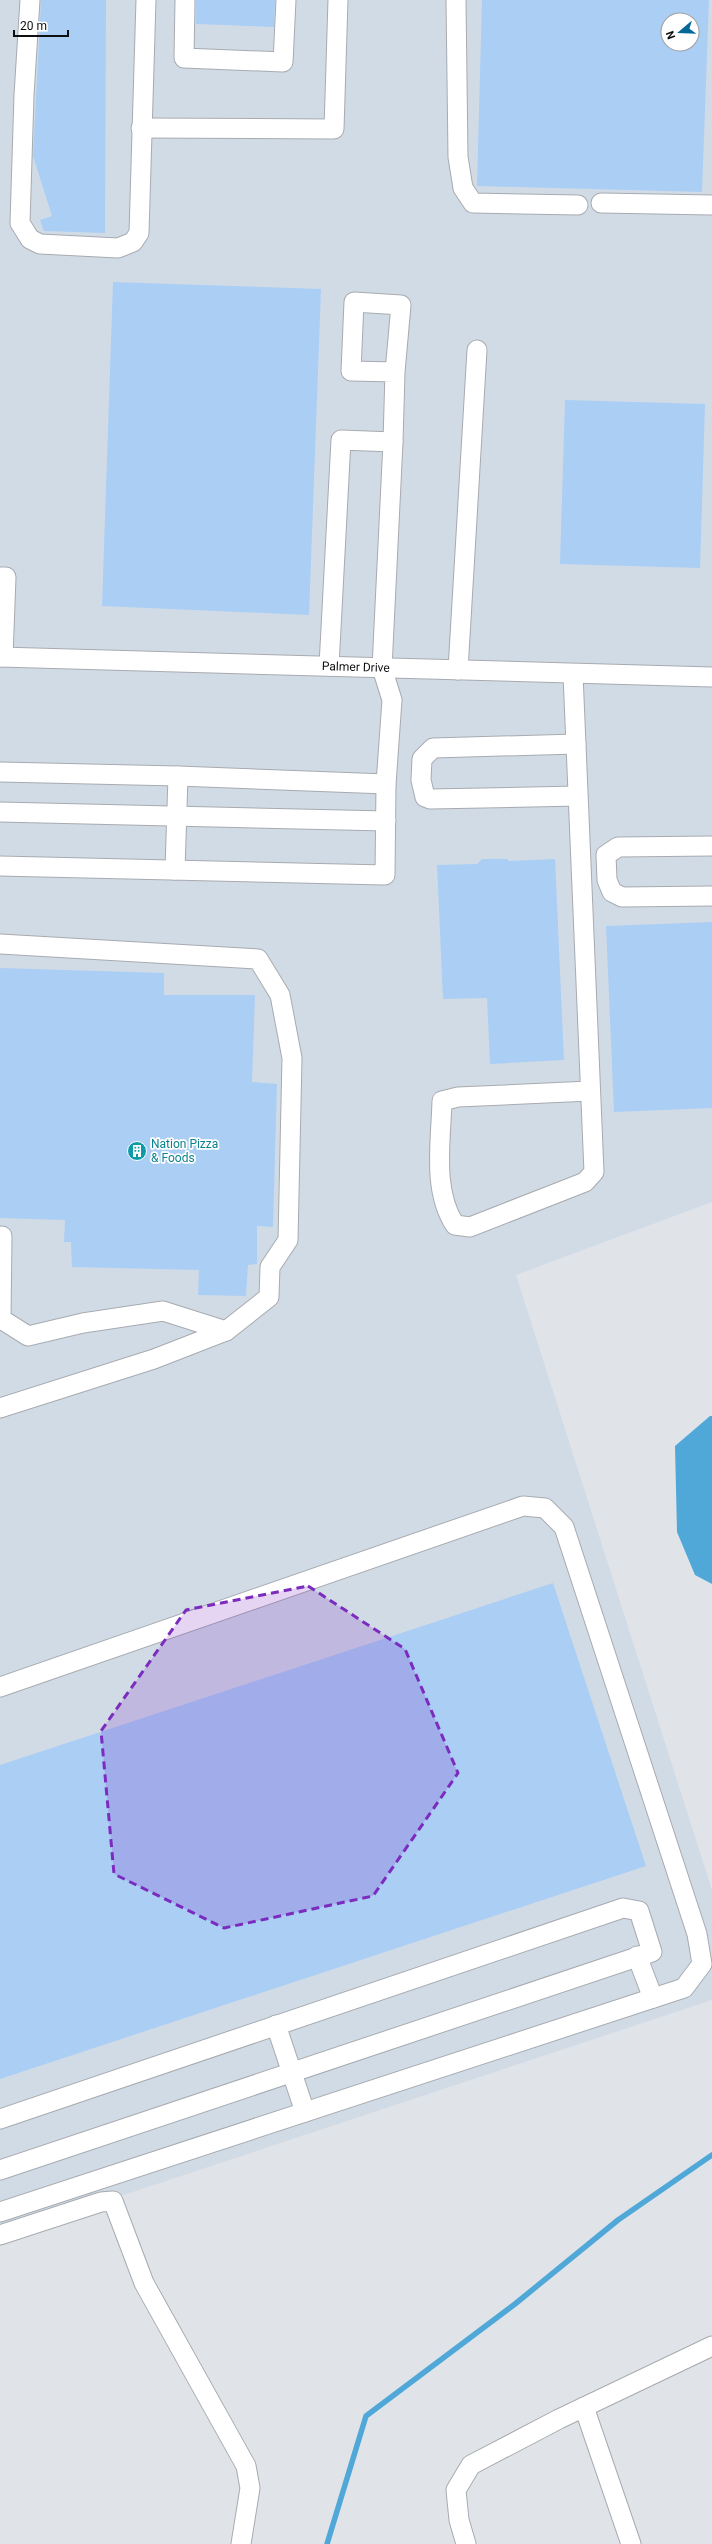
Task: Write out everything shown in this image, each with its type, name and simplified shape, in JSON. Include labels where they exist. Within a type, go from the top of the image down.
[{"type":"street","points":[[30,0],[24,95],[20,223],[30,239],[40,244],[118,248],[133,242],[139,233],[146,0]]},
{"type":"street","points":[[185,0],[184,58],[283,62],[286,0]]},
{"type":"street","points":[[141,128],[334,130],[338,0]]},
{"type":"street","points":[[456,0],[458,157],[463,188],[473,203],[578,205]]},
{"type":"street","points":[[601,203],[712,205]]},
{"type":"street","points":[[458,670],[477,350]]},
{"type":"street","points":[[0,866],[385,875],[386,784],[392,700],[382,668],[395,372]]},
{"type":"street","points":[[329,666],[341,440],[393,442]]},
{"type":"street","points":[[0,577],[6,577],[1,657]]},
{"type":"street","name":"Palmer Drive","points":[[1,657],[712,677]]},
{"type":"street","points":[[573,674],[594,1172],[585,1182],[470,1227],[455,1225],[446,1212],[441,1187],[442,1101],[458,1097],[590,1091]]},
{"type":"street","points":[[576,744],[433,748],[422,759],[421,780],[425,797],[430,799],[578,796]]},
{"type":"street","points":[[0,772],[178,776],[386,784]]},
{"type":"street","points":[[175,870],[178,776]]},
{"type":"street","points":[[0,812],[386,821]]},
{"type":"street","points":[[712,846],[618,847],[606,855],[607,880],[612,892],[622,897],[712,896]]},
{"type":"street","points":[[0,944],[258,959],[280,994],[292,1058],[288,1240],[270,1267],[269,1297],[226,1331],[154,1359],[0,1408]]},
{"type":"street","points":[[2,1236],[1,1319],[28,1336],[83,1323],[164,1311],[226,1331]]},
{"type":"street","points":[[0,1687],[523,1506],[545,1508],[564,1527],[697,1934],[702,1964],[684,1988],[0,2212]]},
{"type":"street","points":[[0,2119],[623,1908],[639,1911],[652,1952],[0,2170]]},
{"type":"street","points":[[637,1956],[653,1998]]},
{"type":"street","points":[[276,2026],[306,2112]]},
{"type":"street","points":[[0,2235],[101,2202],[113,2201],[144,2283],[246,2466],[250,2488],[241,2544]]},
{"type":"street","points":[[466,2544],[459,2520],[456,2490],[471,2465],[584,2407],[712,2346]]},
{"type":"street","points":[[584,2407],[631,2544]]},
{"type":"highlighted area","points":[[308,1586],[405,1649],[458,1773],[373,1896],[224,1928],[114,1874],[101,1731],[186,1610]]},
{"type":"shaded area","points":[[0,0],[712,0],[712,1202],[516,1275],[712,1890],[712,2000],[0,2236]]},
{"type":"water","points":[[710,1416],[712,1416],[712,1584],[695,1575],[677,1532],[675,1446]]},
{"type":"building","points":[[41,0],[106,0],[105,233],[44,231],[40,220],[52,216],[33,156]]},
{"type":"building","points":[[196,0],[275,0],[274,27],[196,24]]},
{"type":"building","points":[[482,0],[709,0],[702,192],[477,186]]},
{"type":"building","points":[[113,282],[321,289],[309,615],[102,606]]},
{"type":"building","points":[[565,400],[705,404],[700,568],[560,564]]},
{"type":"building","points":[[482,859],[507,859],[509,861],[555,859],[564,1060],[490,1064],[487,998],[443,999],[437,865],[477,864]]},
{"type":"building","points":[[712,922],[712,1108],[614,1112],[606,926]]},
{"type":"building","name":"Nation Pizza & Foods","points":[[0,968],[164,973],[164,995],[255,995],[252,1082],[277,1084],[273,1227],[257,1226],[257,1264],[248,1265],[246,1296],[198,1295],[199,1270],[72,1267],[71,1242],[64,1242],[65,1220],[0,1218]]},
{"type":"building","points":[[553,1583],[646,1866],[0,2079],[0,1765]]},
{"type":"waterway","points":[[327,2544],[366,2416],[515,2304],[618,2220],[712,2155]]},
{"type":"place","name":"Nation Pizza & Foods","points":[[137,1151]]}]
